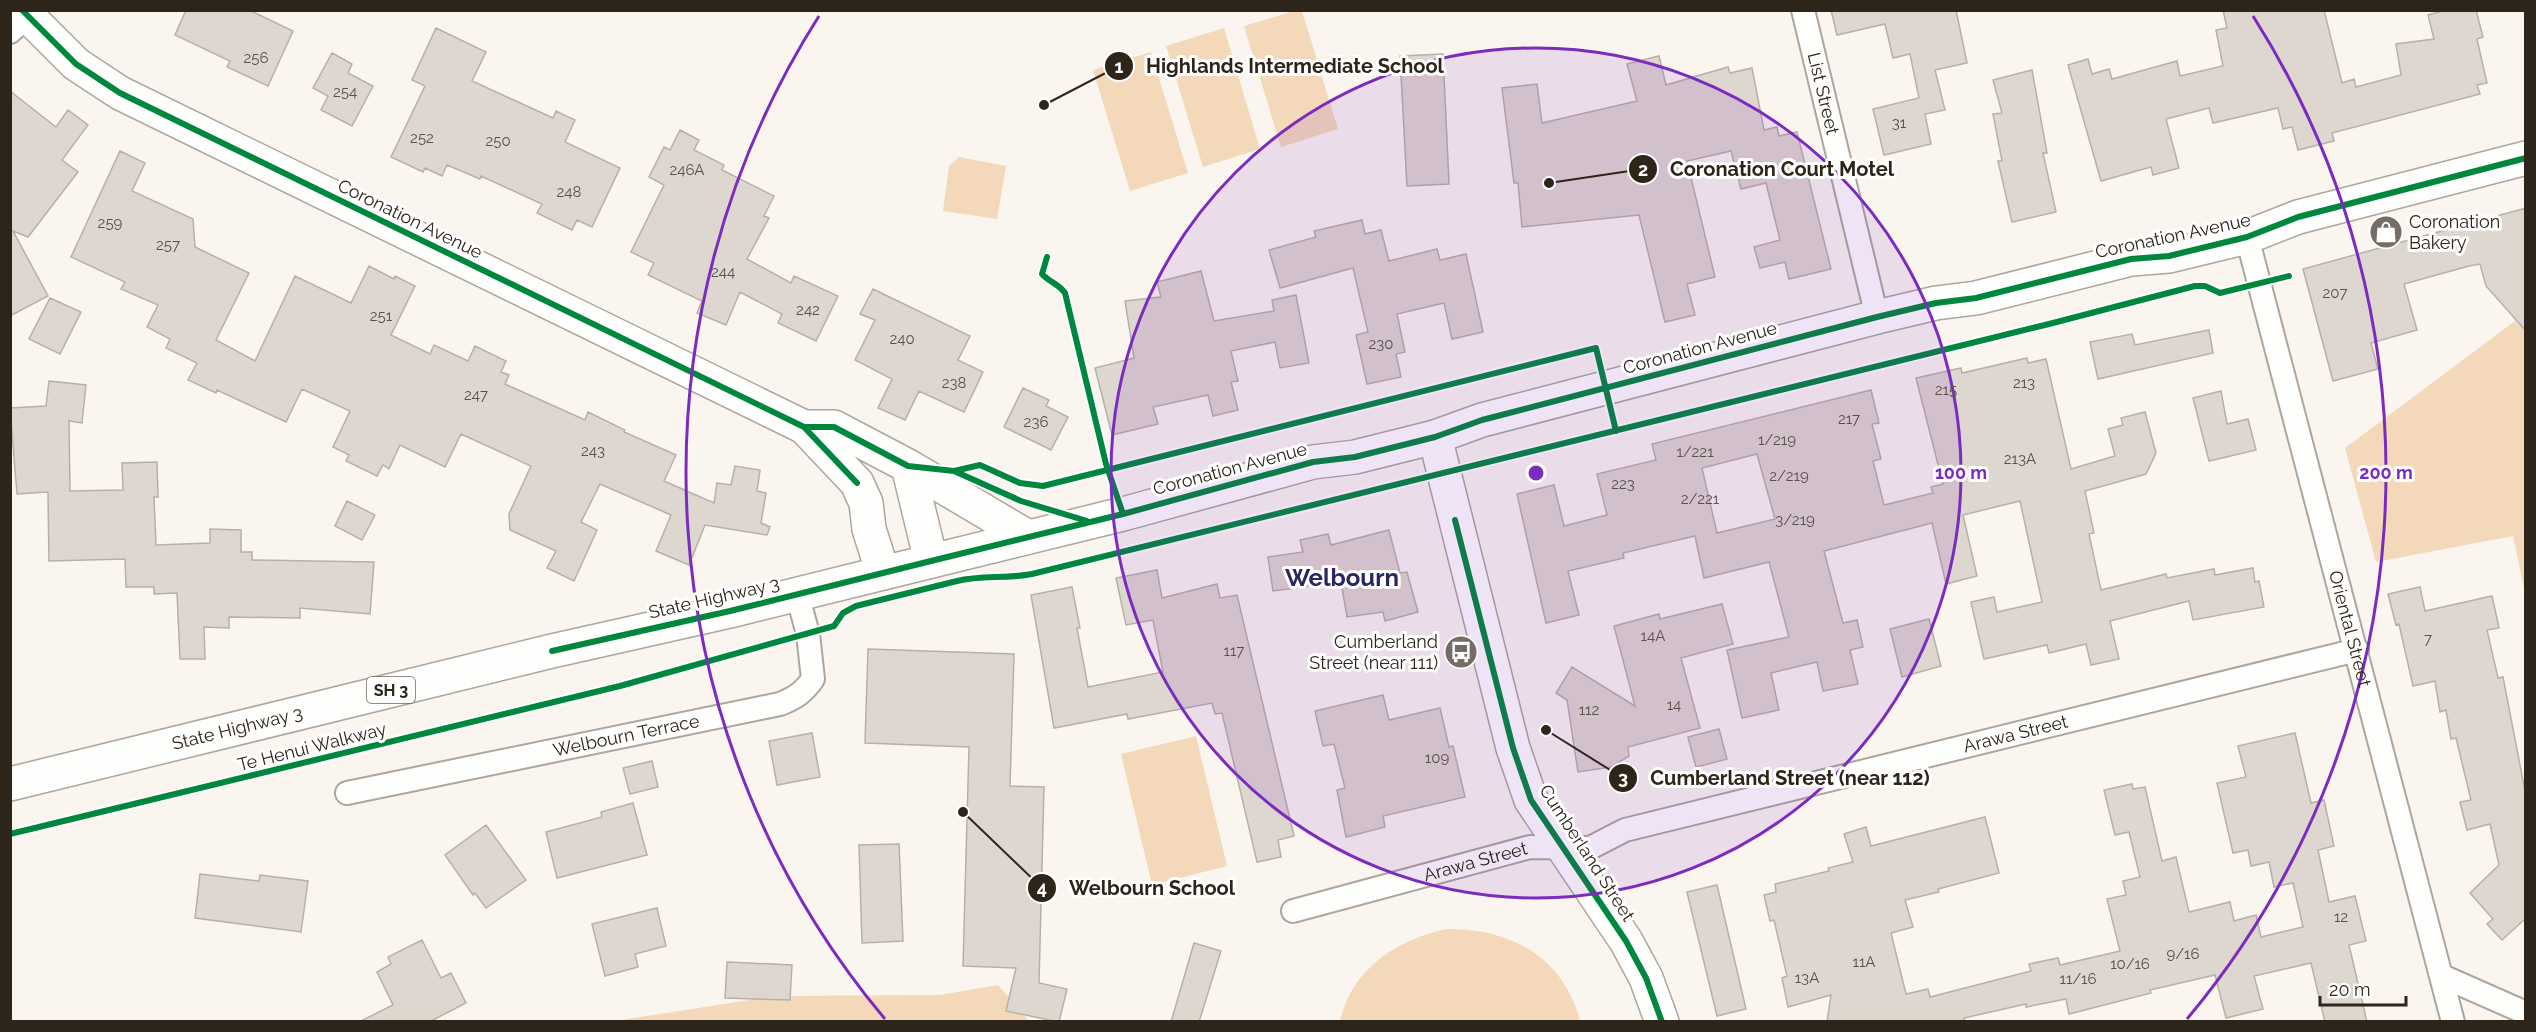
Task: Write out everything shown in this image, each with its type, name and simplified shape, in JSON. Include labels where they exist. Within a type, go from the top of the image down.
[{"type":"main road","name":"Coronation Avenue","points":[[20,20],[76,64],[120,93],[804,427],[857,483],[867,503],[869,529],[883,573],[1313,462],[1355,457],[1435,437],[1482,420],[1877,316],[1936,303],[1976,298],[2131,259],[2169,256],[2247,237],[2298,217],[2526,158]]},
{"type":"main road","name":"Coronation Avenue","points":[[804,427],[834,427],[908,466],[1028,537]]},
{"type":"main road","name":"Cumberland Street","points":[[1435,437],[1513,748],[1531,800],[1626,941],[1646,978],[1662,1022]]},
{"type":"main road","points":[[908,466],[931,561]]},
{"type":"main road","name":"State Highway 3","points":[[10,784],[552,651],[883,573]]},
{"type":"street","name":"List Street","points":[[1803,10],[1877,316]]},
{"type":"street","name":"Oriental Street","points":[[2247,237],[2453,1022]]},
{"type":"street","name":"Welbourn Terrace","points":[[347,793],[756,709],[792,699],[803,693],[813,679],[808,634],[797,594]]},
{"type":"street","name":"Arawa Street","points":[[1293,911],[1530,847],[1590,848],[1625,830],[2357,650]]},
{"type":"street","points":[[2442,976],[2526,1013]]},
{"type":"shaded area","points":[[1294,11],[1302,11],[1338,129],[1281,147],[1244,26]]},
{"type":"shaded area","points":[[1224,28],[1260,149],[1203,167],[1166,46]]},
{"type":"shaded area","points":[[1151,52],[1188,173],[1130,191],[1093,70]]},
{"type":"shaded area","points":[[959,157],[1006,166],[997,219],[943,211],[949,166]]},
{"type":"shaded area","points":[[2523,315],[2525,316],[2525,593],[2513,536],[2376,562],[2345,448]]},
{"type":"shaded area","points":[[1196,736],[1227,866],[1152,885],[1121,754]]},
{"type":"shaded area","points":[[1447,929],[1492,934],[1531,951],[1561,979],[1580,1021],[1340,1021],[1355,986],[1379,959],[1411,940]]},
{"type":"shaded area","points":[[998,985],[1029,1021],[608,1022],[775,996],[940,995]]},
{"type":"building","points":[[186,10],[249,10],[293,31],[268,86],[227,67],[230,61],[175,35]]},
{"type":"building","points":[[1831,10],[1956,10],[1967,63],[1935,70],[1945,110],[1925,114],[1931,144],[1884,155],[1873,109],[1919,98],[1910,54],[1893,58],[1885,24],[1837,35]]},
{"type":"building","points":[[2223,10],[2324,10],[2342,83],[2354,79],[2356,87],[2401,75],[2396,44],[2434,39],[2428,15],[2446,10],[2476,10],[2483,37],[2477,39],[2487,83],[2477,85],[2480,94],[2332,133],[2334,141],[2298,150],[2292,127],[2283,129],[2278,108],[2213,123],[2209,108],[2166,119],[2179,168],[2153,175],[2151,167],[2101,181],[2068,65],[2088,59],[2092,74],[2109,69],[2112,79],[2177,61],[2180,76],[2223,66],[2216,30],[2227,28]]},
{"type":"building","points":[[436,28],[486,52],[472,81],[553,118],[556,111],[575,120],[565,142],[620,168],[592,227],[577,220],[572,230],[537,213],[542,204],[481,176],[480,179],[447,165],[442,176],[425,168],[423,172],[391,157],[425,86],[412,80]]},
{"type":"building","points":[[332,53],[352,64],[348,73],[373,86],[352,126],[321,110],[328,96],[313,88]]},
{"type":"building","points":[[1443,54],[1449,184],[1407,186],[1400,56]]},
{"type":"building","points":[[1659,56],[1666,85],[1728,67],[1730,73],[1752,68],[1764,130],[1777,127],[1779,136],[1797,132],[1831,269],[1789,279],[1785,262],[1760,268],[1754,247],[1780,240],[1766,183],[1741,189],[1731,151],[1687,161],[1715,277],[1687,284],[1695,315],[1665,322],[1639,215],[1522,227],[1518,183],[1514,183],[1502,88],[1537,84],[1542,123],[1637,101],[1627,64]]},
{"type":"building","points":[[2032,70],[2047,153],[2043,153],[2056,212],[2012,222],[1998,161],[2002,161],[1993,114],[2002,113],[1993,80]]},
{"type":"building","points":[[10,91],[56,127],[68,110],[88,125],[62,160],[78,172],[28,237],[13,231],[48,296],[10,316]]},
{"type":"building","points":[[680,130],[699,140],[694,150],[724,165],[722,170],[774,196],[764,216],[769,218],[747,259],[791,283],[794,276],[838,296],[816,341],[778,323],[782,314],[740,292],[726,325],[697,313],[702,301],[648,275],[654,263],[631,252],[664,185],[649,177],[664,147],[670,150]]},
{"type":"building","points":[[120,151],[145,163],[132,191],[193,219],[195,247],[249,273],[216,340],[255,361],[295,276],[351,303],[369,266],[394,279],[395,276],[415,286],[391,335],[430,354],[434,345],[468,361],[475,346],[506,361],[501,372],[509,375],[505,384],[585,420],[588,412],[625,430],[624,432],[676,455],[664,481],[714,503],[717,483],[731,485],[735,466],[760,470],[757,491],[766,493],[761,523],[770,527],[767,535],[705,525],[689,565],[656,551],[671,515],[600,484],[581,522],[597,530],[574,581],[547,568],[556,551],[510,530],[509,514],[531,466],[461,434],[445,467],[400,445],[389,469],[383,465],[377,476],[346,461],[349,455],[333,447],[350,411],[302,389],[286,422],[217,390],[216,393],[188,380],[197,363],[166,348],[170,339],[147,327],[158,305],[121,289],[125,282],[71,257]]},
{"type":"building","points":[[2526,208],[2526,331],[2486,286],[2480,264],[2469,266],[2404,284],[2417,330],[2371,343],[2378,369],[2333,381],[2303,269]]},
{"type":"building","points":[[1362,220],[1365,234],[1381,230],[1389,261],[1437,249],[1440,260],[1466,254],[1483,332],[1452,339],[1444,303],[1397,314],[1405,352],[1396,354],[1401,377],[1367,384],[1356,335],[1368,332],[1353,268],[1280,288],[1269,250],[1316,237],[1314,231]]},
{"type":"building","points":[[1201,271],[1214,321],[1274,311],[1272,300],[1296,295],[1309,363],[1280,368],[1275,342],[1231,351],[1238,381],[1231,382],[1238,410],[1213,416],[1208,395],[1153,407],[1158,424],[1112,435],[1095,368],[1134,358],[1125,301],[1161,297],[1157,282]]},
{"type":"building","points":[[873,289],[970,336],[958,360],[983,372],[964,412],[919,391],[905,420],[878,408],[892,379],[855,360],[875,320],[860,314]]},
{"type":"building","points":[[50,298],[81,312],[60,354],[29,339]]},
{"type":"building","points":[[2209,330],[2213,353],[2098,379],[2090,342],[2132,334],[2135,345]]},
{"type":"building","points":[[2027,358],[2028,363],[2046,359],[2071,469],[2115,456],[2108,429],[2123,425],[2121,418],[2145,412],[2156,453],[2146,474],[2085,491],[2094,533],[2089,534],[2101,590],[2166,574],[2167,578],[2214,569],[2215,575],[2253,568],[2255,582],[2259,581],[2264,607],[2193,620],[2189,601],[2110,621],[2119,659],[2091,665],[2086,644],[2049,653],[2047,645],[1984,659],[1971,602],[1994,597],[1997,612],[2042,602],[2020,501],[1963,515],[1977,576],[1946,584],[1932,523],[1824,551],[1843,623],[1857,620],[1863,647],[1850,650],[1858,684],[1823,691],[1817,662],[1771,673],[1779,710],[1742,718],[1727,650],[1789,637],[1769,562],[1704,578],[1695,536],[1623,553],[1624,558],[1568,571],[1579,615],[1546,623],[1517,494],[1554,485],[1564,526],[1607,515],[1597,474],[1656,460],[1652,444],[1871,390],[1879,423],[1872,424],[1881,459],[1873,461],[1884,505],[1933,493],[1931,487],[1943,484],[1916,378],[1961,368],[1962,373]],"holes":[[[1757,454],[1775,519],[1717,533],[1702,468]]]},
{"type":"building","points":[[49,381],[86,385],[82,423],[69,421],[70,491],[123,490],[122,463],[157,462],[158,497],[154,497],[156,545],[210,543],[210,529],[241,530],[241,552],[252,552],[252,560],[374,562],[370,614],[300,608],[300,618],[229,617],[229,628],[204,627],[205,659],[180,659],[177,593],[154,594],[154,587],[126,587],[125,559],[49,561],[48,492],[17,494],[10,408],[46,406]]},
{"type":"building","points":[[1023,388],[1049,400],[1046,406],[1068,417],[1051,450],[1004,427]]},
{"type":"building","points":[[2221,391],[2227,424],[2248,419],[2256,450],[2209,461],[2193,398]]},
{"type":"building","points":[[347,501],[375,515],[362,540],[335,526]]},
{"type":"building","points":[[1389,530],[1400,573],[1407,572],[1418,612],[1385,621],[1383,612],[1347,617],[1341,582],[1273,591],[1268,557],[1303,552],[1300,540],[1328,534],[1331,545]]},
{"type":"building","points":[[1157,570],[1162,598],[1217,584],[1220,598],[1237,595],[1294,836],[1278,840],[1281,857],[1257,862],[1222,713],[1215,714],[1212,703],[1128,719],[1127,714],[1054,728],[1031,595],[1072,587],[1088,687],[1163,672],[1153,620],[1126,625],[1116,578]]},
{"type":"building","points":[[2420,587],[2425,611],[2492,596],[2499,628],[2487,630],[2498,678],[2503,677],[2526,796],[2526,918],[2502,940],[2487,924],[2493,919],[2470,893],[2499,865],[2490,824],[2467,830],[2460,802],[2471,800],[2456,738],[2451,739],[2446,710],[2440,712],[2435,681],[2413,686],[2399,624],[2396,625],[2388,594]]},
{"type":"building","points":[[1722,604],[1733,644],[1681,658],[1700,728],[1628,747],[1629,756],[1611,767],[1578,772],[1567,700],[1556,693],[1572,667],[1635,706],[1614,626],[1659,614],[1660,619]]},
{"type":"building","points":[[1929,619],[1941,666],[1902,677],[1890,629]]},
{"type":"building","points":[[868,649],[1014,654],[1010,786],[1044,787],[1039,983],[1067,989],[1059,1022],[1006,1011],[1016,968],[963,966],[969,747],[865,743]]},
{"type":"building","points":[[1383,695],[1389,720],[1440,708],[1449,747],[1453,746],[1465,797],[1383,816],[1385,827],[1346,837],[1337,790],[1345,788],[1334,744],[1323,746],[1315,711]]},
{"type":"building","points":[[1719,729],[1727,759],[1696,767],[1688,737]]},
{"type":"building","points":[[812,733],[820,777],[777,785],[769,741]]},
{"type":"building","points":[[2295,733],[2311,803],[2324,800],[2334,846],[2318,850],[2329,902],[2355,896],[2366,941],[2349,945],[2367,1022],[2325,1022],[2311,963],[2254,976],[2263,1009],[2226,1018],[2215,975],[2150,990],[2151,993],[2069,1014],[2066,999],[2026,1007],[2026,1004],[1964,1018],[1965,1022],[1827,1022],[1831,995],[1788,1007],[1782,978],[1787,976],[1774,920],[1770,921],[1764,895],[1776,892],[1775,884],[1829,871],[1828,868],[1853,862],[1844,834],[1866,827],[1871,846],[1985,817],[1999,873],[1905,900],[1913,927],[1891,933],[1906,994],[1928,989],[1930,997],[2031,971],[2029,964],[2058,958],[2060,965],[2120,951],[2107,899],[2126,895],[2123,881],[2140,877],[2129,832],[2115,835],[2104,790],[2132,784],[2133,789],[2145,787],[2162,861],[2176,857],[2189,912],[2230,902],[2234,921],[2256,915],[2261,937],[2303,927],[2293,883],[2274,887],[2269,862],[2251,866],[2248,850],[2233,853],[2217,783],[2246,777],[2238,746]]},
{"type":"building","points":[[652,761],[658,787],[630,794],[623,768]]},
{"type":"building","points":[[633,803],[647,855],[557,878],[546,832],[602,817],[601,812]]},
{"type":"building","points":[[486,825],[526,880],[486,908],[475,893],[473,895],[445,855]]},
{"type":"building","points":[[899,844],[903,941],[862,943],[859,845]]},
{"type":"building","points":[[200,874],[259,881],[260,875],[308,881],[301,932],[195,918]]},
{"type":"building","points":[[1717,885],[1746,1009],[1717,1016],[1687,892]]},
{"type":"building","points":[[657,908],[666,946],[635,954],[638,967],[605,976],[592,924]]},
{"type":"building","points":[[422,940],[441,978],[451,973],[466,1003],[429,1022],[359,1022],[393,1005],[377,972],[391,964],[388,957]]},
{"type":"building","points":[[1194,943],[1221,951],[1199,1022],[1171,1022]]},
{"type":"building","points":[[727,962],[792,965],[790,1000],[725,998]]},
{"type":"cycle path","points":[[22,10],[76,64],[120,93],[804,427],[857,483]]},
{"type":"cycle path","points":[[552,651],[730,611],[1123,514],[1313,462],[1355,457],[1435,437],[1482,420],[1877,317],[1936,303],[1976,298],[2131,259],[2169,256],[2247,237],[2298,217],[2526,158]]},
{"type":"cycle path","points":[[1047,257],[1042,274],[1065,293],[1106,464],[1123,514]]},
{"type":"cycle path","name":"Te Henui Walkway","points":[[10,834],[620,686],[834,626],[843,613],[856,606],[957,581],[1032,574],[2195,286],[2205,286],[2220,293],[2289,276]]},
{"type":"cycle path","points":[[954,471],[980,465],[1020,483],[1043,486],[1596,348],[1616,431]]},
{"type":"cycle path","points":[[804,427],[834,427],[908,466],[954,471],[1021,501],[1087,521]]},
{"type":"cycle path","points":[[1455,520],[1513,748],[1531,800],[1626,941],[1646,978],[1662,1022]]},
{"type":"place","name":"Highlands Intermediate School","points":[[1044,105]]},
{"type":"place","name":"Coronation Court Motel","points":[[1549,183]]},
{"type":"place","name":"Coronation Bakery","points":[[2386,232]]},
{"type":"place","name":"Cumberland Street (near 111)","points":[[1461,652]]},
{"type":"place","name":"Cumberland Street (near 112)","points":[[1546,730]]},
{"type":"place","name":"Welbourn School","points":[[963,812]]},
{"type":"district","name":"Welbourn","points":[[1342,578]]}]
